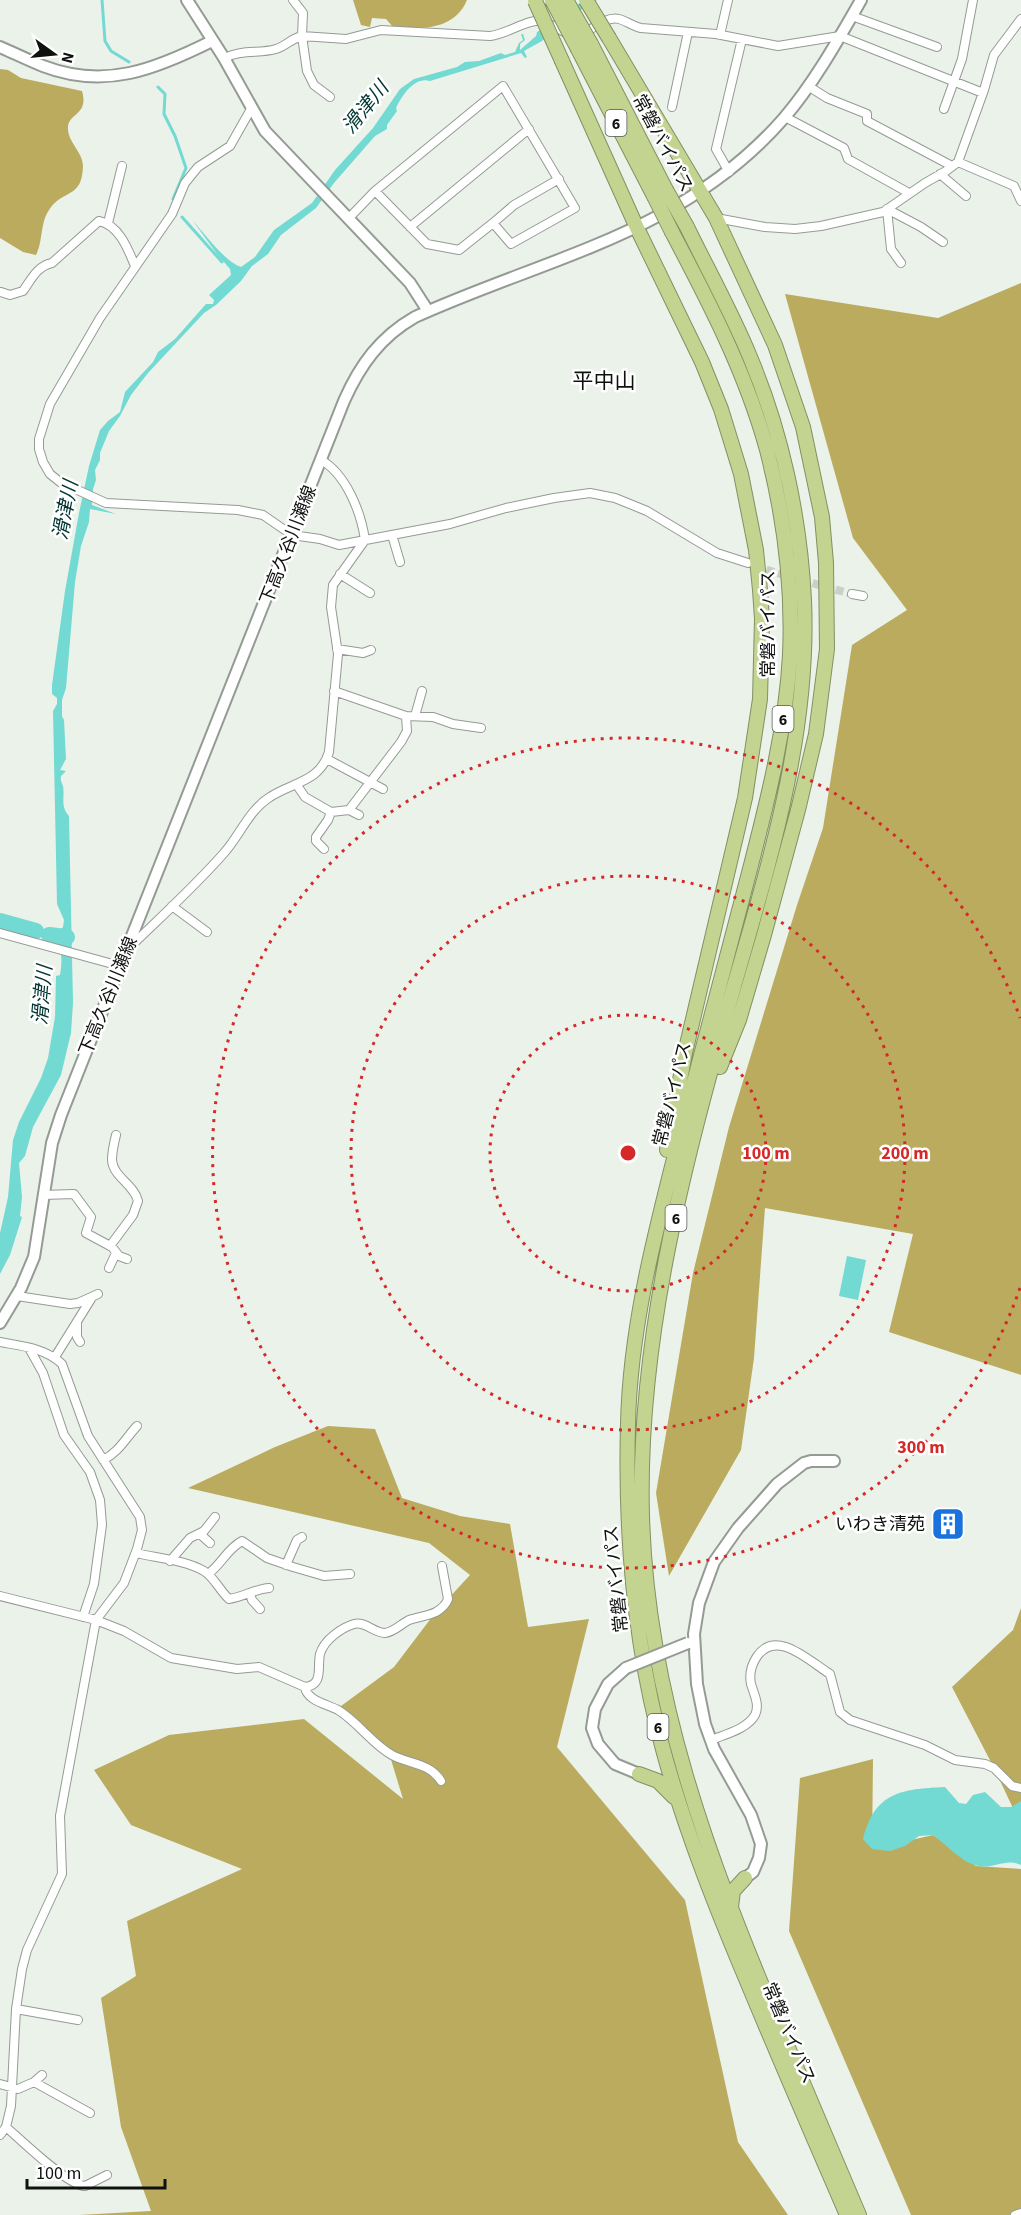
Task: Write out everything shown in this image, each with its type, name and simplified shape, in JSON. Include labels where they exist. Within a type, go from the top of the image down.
[{"type":"highway","points":[[535,0],[637,228],[702,362],[730,437],[741,474],[754,542],[762,619],[760,699],[746,798],[686,1053],[667,1152],[659,1214]]},
{"type":"highway","name":"常磐バイパス","points":[[552,0],[585,47]]},
{"type":"highway","name":"常磐バイパス","points":[[566,0],[585,47],[660,193],[672,231],[737,363],[766,447],[783,527],[790,647],[786,700],[769,797],[659,1214],[635,1342],[628,1418],[627,1484],[635,1608],[652,1704],[663,1750],[679,1802],[720,1915],[846,2213]]},
{"type":"highway","points":[[586,0],[716,218],[774,345],[803,427],[822,517],[828,606],[823,692],[805,783],[739,1020],[696,1127]]},
{"type":"highway","name":"常磐バイパス","points":[[660,193],[687,227],[751,358],[770,412],[787,474],[798,537],[804,601],[798,733],[784,801],[681,1189],[651,1347],[644,1419],[642,1515],[651,1625],[675,1745],[712,1860],[732,1914],[860,2215]]},
{"type":"highway","points":[[639,1774],[658,1763],[663,1750]]},
{"type":"highway","points":[[639,1774],[658,1781],[679,1802]]},
{"type":"highway","points":[[712,1860],[734,1879],[745,1878]]},
{"type":"highway","points":[[732,1914],[733,1891],[745,1878]]},
{"type":"main road","points":[[187,0],[224,58],[265,131],[410,284],[428,311]]},
{"type":"main road","name":"下高久谷川瀬線","points":[[0,1323],[17,1296],[34,1257],[52,1143],[61,1115],[344,401],[364,362],[378,345],[398,327],[428,311],[568,258],[637,228],[701,192],[729,172],[785,117],[808,87],[861,0]]},
{"type":"main road","points":[[0,47],[43,66],[93,77],[138,72],[188,53],[212,40]]},
{"type":"main road","points":[[745,1878],[753,1872],[761,1844],[758,1832],[724,1768],[705,1724],[691,1638],[699,1603],[714,1562],[738,1528],[777,1484],[804,1463],[834,1461]]},
{"type":"main road","points":[[639,1774],[615,1764],[598,1744],[592,1728],[595,1708],[608,1684],[626,1668],[691,1638]]},
{"type":"street","points":[[293,0],[303,14],[302,36],[308,71],[314,86],[330,97]]},
{"type":"street","points":[[720,35],[728,0]]},
{"type":"street","points":[[944,109],[955,81],[966,40],[973,0]]},
{"type":"street","points":[[852,16],[937,47]]},
{"type":"street","points":[[224,58],[236,53],[276,49],[302,36],[346,39],[381,30],[498,36],[534,21],[541,21],[575,36],[611,18],[641,28],[720,35],[778,46],[840,36],[983,93]]},
{"type":"street","points":[[716,218],[795,230],[883,212],[955,164],[983,93],[994,55],[1021,19]]},
{"type":"street","points":[[672,106],[688,32]]},
{"type":"street","points":[[729,172],[716,149],[742,39]]},
{"type":"street","points":[[349,218],[375,191],[503,86],[575,208],[511,244],[493,223]]},
{"type":"street","points":[[808,87],[827,98],[867,114],[867,121],[955,164],[1014,186],[1021,201]]},
{"type":"street","points":[[251,109],[230,146],[207,160],[192,173],[185,183],[172,214],[135,266],[71,367],[47,411],[39,439],[43,462],[50,474],[60,482],[103,501],[238,510],[263,515],[292,535],[320,539],[339,545],[450,524],[544,500],[590,493],[615,498],[647,511],[717,553],[748,563]]},
{"type":"street","points":[[785,117],[844,148],[848,159],[909,193]]},
{"type":"street","points":[[410,226],[529,129]]},
{"type":"street","points":[[108,223],[122,166]]},
{"type":"street","points":[[940,174],[966,196]]},
{"type":"street","points":[[375,191],[427,244],[459,250],[514,206],[559,179]]},
{"type":"street","points":[[887,209],[921,227],[942,242]]},
{"type":"street","points":[[887,209],[891,249],[901,263]]},
{"type":"street","points":[[1,292],[10,295],[23,291],[44,264],[52,263],[99,221],[108,223],[126,244],[135,266]]},
{"type":"street","points":[[126,950],[215,864],[238,837],[245,822],[269,797],[320,771],[327,759],[338,650],[331,607],[333,585],[365,540],[362,521],[353,501],[330,465],[321,460]]},
{"type":"street","points":[[392,535],[400,562]]},
{"type":"street","points":[[340,574],[370,592]]},
{"type":"street","points":[[852,594],[863,596]]},
{"type":"street","points":[[338,650],[363,653],[371,650]]},
{"type":"street","points":[[334,691],[406,716],[433,717],[453,724],[481,728]]},
{"type":"street","points":[[415,716],[422,691]]},
{"type":"street","points":[[349,810],[372,782],[407,731],[406,716]]},
{"type":"street","points":[[327,759],[382,789]]},
{"type":"street","points":[[296,784],[305,797],[331,812],[349,810],[359,815]]},
{"type":"street","points":[[324,849],[316,841],[316,837],[331,812]]},
{"type":"street","points":[[172,906],[207,932]]},
{"type":"street","points":[[0,933],[120,966]]},
{"type":"street","points":[[110,1246],[133,1215],[138,1201],[133,1189],[116,1173],[113,1167],[112,1154],[116,1135]]},
{"type":"street","points":[[43,1196],[74,1194],[91,1217],[86,1233],[110,1246],[116,1253],[127,1259]]},
{"type":"street","points":[[109,1268],[116,1253]]},
{"type":"street","points":[[17,1296],[70,1304],[95,1296],[76,1321],[55,1357]]},
{"type":"street","points":[[76,1321],[77,1337],[80,1342]]},
{"type":"street","points":[[0,1342],[29,1348],[55,1357],[64,1370],[84,1428],[140,1517],[142,1530],[124,1583],[96,1620],[60,1816],[62,1874],[21,1968],[16,2010],[11,2106],[6,2127],[0,2135]]},
{"type":"street","points":[[29,1348],[43,1373],[64,1435],[90,1472],[100,1500],[102,1525],[94,1584],[83,1617]]},
{"type":"street","points":[[103,1460],[113,1455],[137,1426]]},
{"type":"street","points":[[170,1561],[190,1538],[200,1534],[214,1517]]},
{"type":"street","points":[[200,1534],[210,1543]]},
{"type":"street","points":[[286,1565],[297,1540],[302,1537]]},
{"type":"street","points":[[208,1574],[216,1569],[233,1547],[242,1541],[267,1558],[286,1565],[324,1576],[350,1574]]},
{"type":"street","points":[[136,1553],[194,1567],[208,1574],[230,1599],[250,1594],[260,1588],[268,1588]]},
{"type":"street","points":[[0,1596],[96,1620],[124,1631],[171,1659],[237,1669],[259,1667],[305,1687],[316,1682],[322,1649],[336,1633],[355,1624],[362,1624],[381,1632],[390,1632],[408,1621],[435,1613],[441,1608],[448,1599],[442,1566]]},
{"type":"street","points":[[250,1594],[260,1609]]},
{"type":"street","points":[[711,1740],[748,1724],[756,1713],[756,1698],[751,1682],[750,1666],[761,1649],[772,1644],[784,1645],[830,1674],[840,1712],[850,1720],[926,1745],[955,1760],[985,1764],[994,1768],[1012,1786],[1021,1788]]},
{"type":"street","points":[[305,1687],[305,1691],[311,1697],[345,1715],[389,1754],[421,1764],[437,1775],[441,1781]]},
{"type":"street","points":[[16,2010],[78,2020]]},
{"type":"street","points":[[0,2084],[18,2089],[34,2082],[42,2075]]},
{"type":"street","points":[[34,2082],[90,2113]]},
{"type":"street","points":[[6,2127],[45,2162],[80,2186],[107,2175]]},
{"type":"street","points":[[1015,2215],[1021,2213]]},
{"type":"shaded area","points":[[353,0],[467,0],[454,18],[445,23],[415,28],[393,27],[386,19],[372,18],[370,27],[361,25]]},
{"type":"shaded area","points":[[0,69],[8,70],[21,78],[82,91],[83,105],[69,122],[68,132],[81,156],[82,177],[75,189],[54,203],[46,215],[36,255],[23,252],[0,238]]},
{"type":"shaded area","points":[[1021,283],[1021,1375],[889,1332],[913,1234],[765,1208],[754,1358],[741,1450],[669,1576],[656,1493],[693,1273],[729,1127],[823,828],[852,645],[907,610],[853,538],[785,294],[938,318]]},
{"type":"shaded area","points":[[328,1426],[375,1429],[402,1498],[460,1516],[510,1524],[528,1627],[589,1619],[557,1747],[685,1900],[738,2142],[788,2215],[79,2215],[151,2211],[121,2127],[101,1998],[136,1976],[127,1921],[242,1869],[131,1825],[94,1770],[169,1735],[304,1719],[403,1799],[389,1753],[337,1709],[394,1667],[435,1613],[470,1575],[429,1543],[188,1488],[275,1447]]},
{"type":"shaded area","points":[[1021,1608],[1021,1825],[952,1687],[1013,1630]]},
{"type":"shaded area","points":[[873,1759],[872,1849],[933,1835],[976,1866],[1021,1869],[1021,2215],[911,2215],[789,1931],[800,1778]]},
{"type":"water","points":[[583,0],[597,0],[576,13],[542,41],[524,51],[527,57],[525,58],[521,53],[430,81],[419,81],[405,92],[387,129],[375,136],[334,183],[316,208],[281,235],[268,254],[252,266],[241,281],[216,305],[204,313],[148,373],[131,395],[109,431],[95,470],[96,480],[92,505],[116,514],[90,509],[75,582],[66,688],[62,700],[66,759],[60,770],[66,771],[61,779],[64,805],[69,816],[73,1003],[71,1033],[61,1075],[33,1127],[25,1156],[19,1163],[22,1197],[20,1216],[22,1217],[10,1255],[0,1274],[0,1233],[8,1197],[13,1140],[48,1058],[55,1017],[56,976],[60,975],[61,968],[61,953],[57,935],[63,927],[64,920],[57,904],[53,711],[57,698],[52,694],[52,685],[79,513],[89,466],[100,430],[120,412],[125,392],[153,362],[158,352],[175,339],[206,304],[213,304],[214,300],[209,295],[231,275],[230,269],[193,221],[228,259],[241,267],[255,257],[274,230],[312,203],[335,170],[373,128],[400,89],[414,79],[457,67],[465,62],[515,52],[519,43],[523,40],[521,34],[523,34],[525,40],[520,44],[520,50],[536,36],[537,32],[569,12]]},
{"type":"water","points":[[847,1256],[866,1260],[858,1300],[839,1296]]},
{"type":"water","points":[[945,1787],[959,1803],[966,1804],[973,1795],[985,1792],[1001,1807],[1011,1807],[1021,1801],[1021,1865],[1009,1862],[981,1866],[969,1863],[933,1835],[919,1836],[905,1846],[890,1851],[872,1849],[863,1839],[875,1811],[892,1796],[915,1789]]},
{"type":"waterway","points":[[102,0],[105,41],[111,51],[129,62]]},
{"type":"waterway","points":[[158,87],[165,94],[164,114],[175,136],[186,168],[173,199]]},
{"type":"waterway","points":[[182,217],[222,262]]},
{"type":"waterway","points":[[0,921],[36,931]]},
{"type":"waterway","points":[[49,935],[67,937]]},
{"type":"tunnel","points":[[755,566],[790,577]]},
{"type":"tunnel","points":[[801,580],[852,594]]},
{"type":"place","name":"いわき清苑","points":[[948,1524]]},
{"type":"district","name":"平中山","points":[[604,381]]},
{"type":"water label","name":"滑津川","points":[[365,107]]},
{"type":"water label","name":"滑津川","points":[[65,510]]},
{"type":"water label","name":"滑津川","points":[[42,995]]}]
